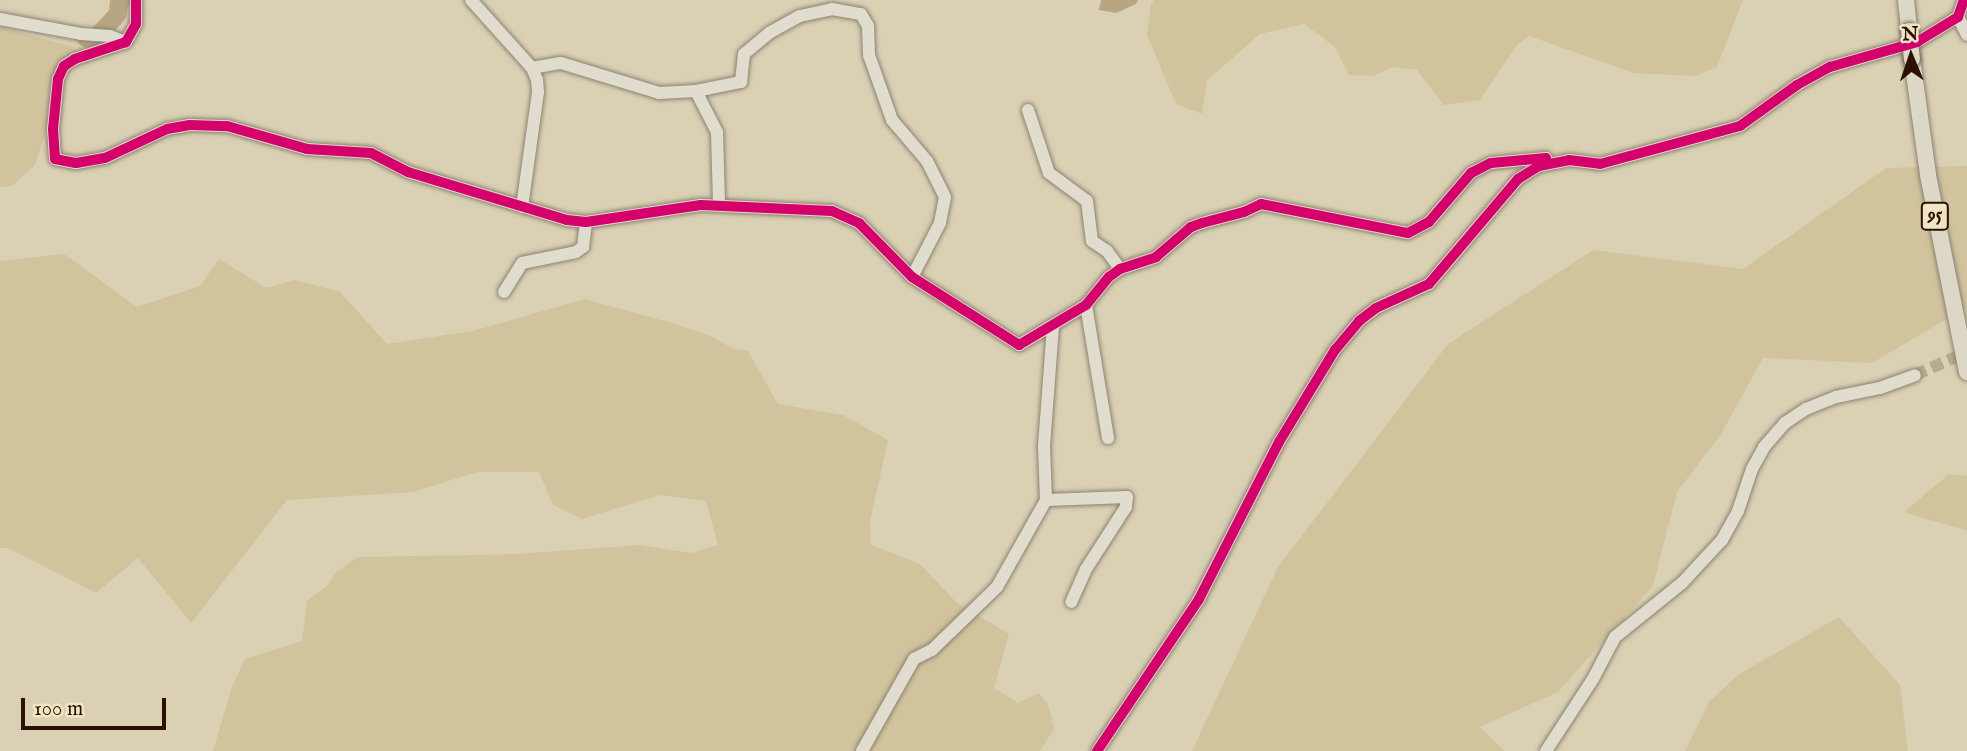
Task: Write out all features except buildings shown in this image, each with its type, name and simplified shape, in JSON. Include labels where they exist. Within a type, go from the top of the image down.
[{"type":"main road","name":"95","points":[[1906,0],[1928,175],[1967,372]]},
{"type":"street","points":[[136,0],[136,24],[126,43],[75,58],[64,66],[58,79],[53,129],[55,159],[76,163],[105,158],[167,129],[190,125],[227,127],[306,149],[371,153],[408,172],[523,207],[586,222],[719,205],[816,208],[845,215],[859,223],[912,277],[1007,341],[1019,345],[1086,305],[1109,277],[1120,269],[1156,257],[1191,227],[1244,212],[1261,204],[1408,233],[1429,222],[1471,173],[1492,163],[1546,158],[1547,164]]},
{"type":"street","points":[[472,0],[532,68],[538,92],[523,207]]},
{"type":"street","points":[[1097,751],[1199,599],[1279,442],[1335,350],[1359,321],[1376,308],[1429,284],[1518,178],[1547,164],[1569,160],[1600,164],[1740,126],[1797,85],[1830,67],[1917,42],[1958,17],[1964,0]]},
{"type":"street","points":[[532,68],[561,63],[659,93],[696,91],[741,82],[744,54],[769,33],[800,16],[832,9],[861,14],[868,26],[869,55],[892,120],[927,160],[945,197],[940,223],[912,277]]},
{"type":"street","points":[[1958,17],[1967,35]]},
{"type":"street","points":[[0,19],[81,34],[110,36],[126,43]]},
{"type":"street","points":[[696,91],[716,132],[719,205]]},
{"type":"street","points":[[1028,110],[1049,173],[1087,201],[1092,241],[1107,251],[1120,269]]},
{"type":"street","points":[[504,292],[523,263],[576,253],[583,247],[586,222]]},
{"type":"street","points":[[1086,305],[1108,438]]},
{"type":"street","points":[[862,751],[914,659],[932,650],[997,587],[1046,499],[1044,446],[1053,325]]},
{"type":"street","points":[[1546,751],[1593,679],[1615,637],[1682,583],[1722,540],[1738,511],[1752,469],[1764,447],[1785,423],[1806,409],[1836,397],[1880,388],[1915,375]]},
{"type":"street","points":[[1046,499],[1127,497],[1126,507],[1086,569],[1071,602]]},
{"type":"shaded area","points":[[1101,0],[1138,0],[1136,4],[1116,13],[1099,10]]},
{"type":"shaded area","points":[[1154,0],[1743,0],[1717,67],[1695,76],[1634,73],[1529,36],[1517,45],[1480,100],[1444,105],[1417,70],[1392,67],[1373,76],[1349,75],[1335,47],[1304,24],[1260,34],[1207,80],[1202,114],[1176,104],[1147,35],[1151,4]]},
{"type":"shaded area","points":[[0,27],[73,47],[35,165],[12,186],[0,187]]},
{"type":"shaded area","points":[[1967,166],[1967,307],[1872,363],[1763,358],[1721,434],[1677,492],[1653,586],[1558,692],[1480,727],[1505,751],[1192,751],[1278,567],[1448,344],[1593,250],[1743,269],[1886,168]]},
{"type":"shaded area","points":[[64,254],[137,307],[200,286],[219,259],[266,288],[295,280],[340,292],[387,344],[473,331],[585,299],[675,324],[711,336],[732,348],[748,351],[778,404],[843,415],[888,440],[870,522],[871,545],[920,564],[956,602],[1009,634],[994,688],[1018,703],[1039,693],[1048,704],[1054,729],[1040,751],[213,751],[232,687],[245,659],[302,641],[307,601],[328,585],[337,571],[358,557],[517,554],[640,545],[691,553],[718,545],[706,501],[660,495],[582,519],[553,505],[539,472],[477,472],[413,492],[287,500],[191,623],[138,558],[96,593],[8,548],[0,548],[0,261]]},
{"type":"shaded area","points":[[1949,474],[1967,476],[1967,531],[1904,512]]},
{"type":"shaded area","points":[[1839,617],[1900,685],[1908,751],[1685,751],[1709,702],[1739,674]]},
{"type":"waterway","points":[[86,38],[94,39],[114,18],[118,13],[119,1],[122,0]]},
{"type":"tunnel","points":[[1915,375],[1967,352]]},
{"type":"cycle path","points":[[136,0],[136,24],[126,42],[75,59],[64,66],[58,79],[53,129],[55,159],[76,163],[105,158],[167,129],[190,125],[227,126],[307,149],[371,153],[408,172],[567,220],[586,222],[701,205],[832,211],[859,223],[912,277],[1019,345],[1086,305],[1109,277],[1120,269],[1156,257],[1191,227],[1202,223],[1244,212],[1261,204],[1408,233],[1429,222],[1471,173],[1491,163],[1546,158],[1547,164]]},
{"type":"cycle path","points":[[1097,751],[1199,599],[1279,442],[1335,350],[1359,321],[1376,308],[1429,284],[1518,179],[1539,166],[1569,160],[1600,164],[1740,126],[1797,85],[1830,67],[1917,42],[1958,17],[1964,0]]}]
